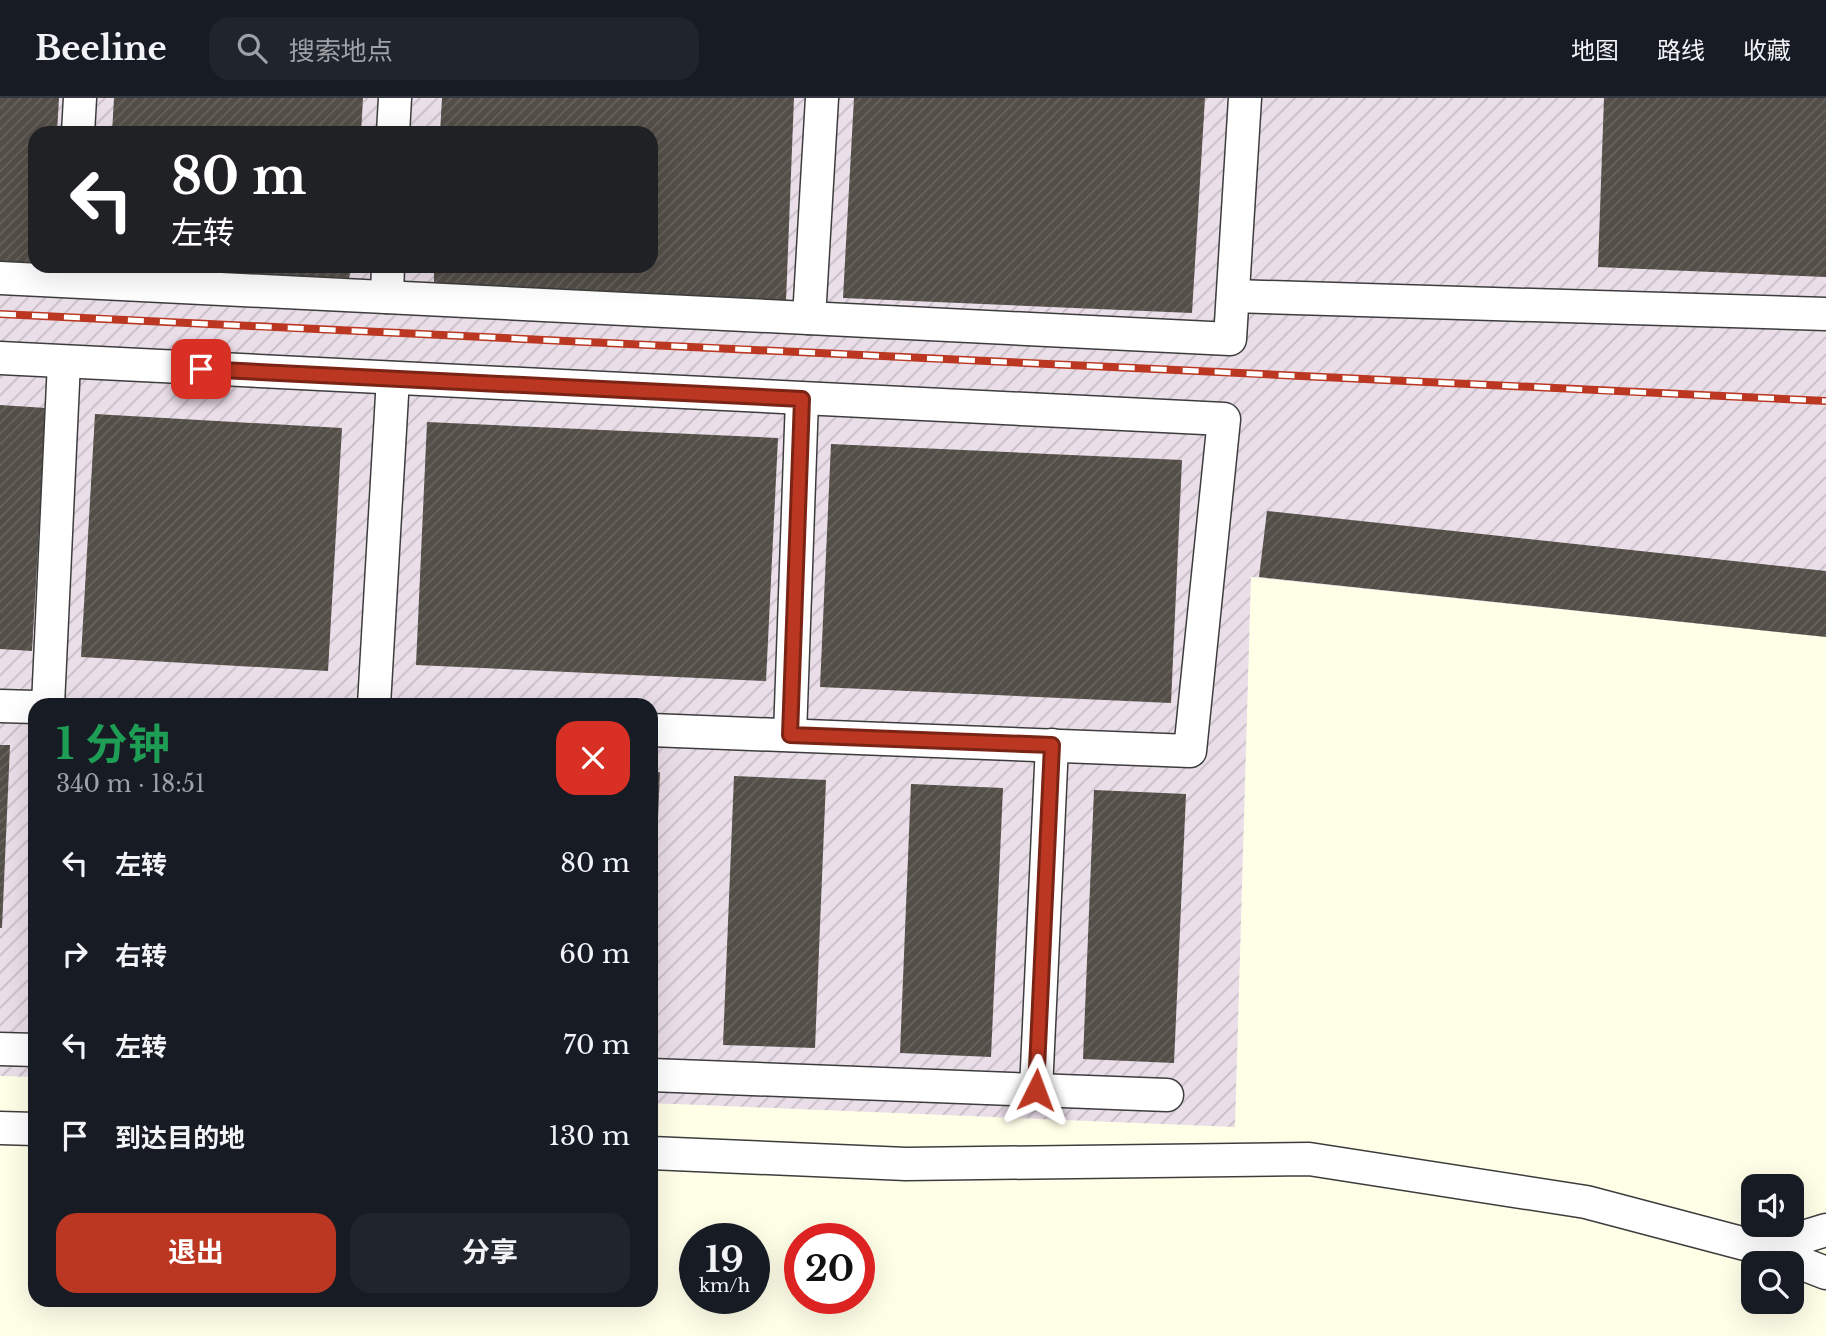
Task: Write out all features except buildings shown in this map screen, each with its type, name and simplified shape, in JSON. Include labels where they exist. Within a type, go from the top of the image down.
[{"type":"street","points":[[78,126],[80,98]]},
{"type":"street","points":[[393,126],[395,98]]},
{"type":"street","points":[[809,318],[821,98]]},
{"type":"street","points":[[0,278],[73,274],[387,297],[1230,339],[1245,98]]},
{"type":"street","points":[[387,297],[388,273]]},
{"type":"street","points":[[1233,296],[1826,314]]},
{"type":"street","points":[[0,358],[1224,419],[1190,751],[658,730]]},
{"type":"street","points":[[48,698],[64,362]]},
{"type":"street","points":[[374,698],[393,378]]},
{"type":"street","points":[[790,735],[802,399]]},
{"type":"street","points":[[0,706],[28,707]]},
{"type":"street","points":[[1036,1090],[1052,745]]},
{"type":"street","points":[[0,1049],[28,1050]]},
{"type":"street","points":[[658,1075],[1167,1095]]},
{"type":"street","points":[[0,1128],[28,1129]]},
{"type":"street","points":[[658,1153],[906,1164],[1309,1158],[1586,1202],[1764,1249],[1826,1273]]},
{"type":"street","points":[[1764,1249],[1826,1230]]},
{"type":"shaded area","points":[[0,98],[1826,98],[1826,637],[1251,577],[1235,1127],[658,1103],[658,698],[28,698],[28,1077],[0,1076]]},
{"type":"railway","points":[[0,314],[1826,401]]},
{"type":"route","points":[[201,369],[802,399],[790,735],[1052,745],[1036,1090]]}]
